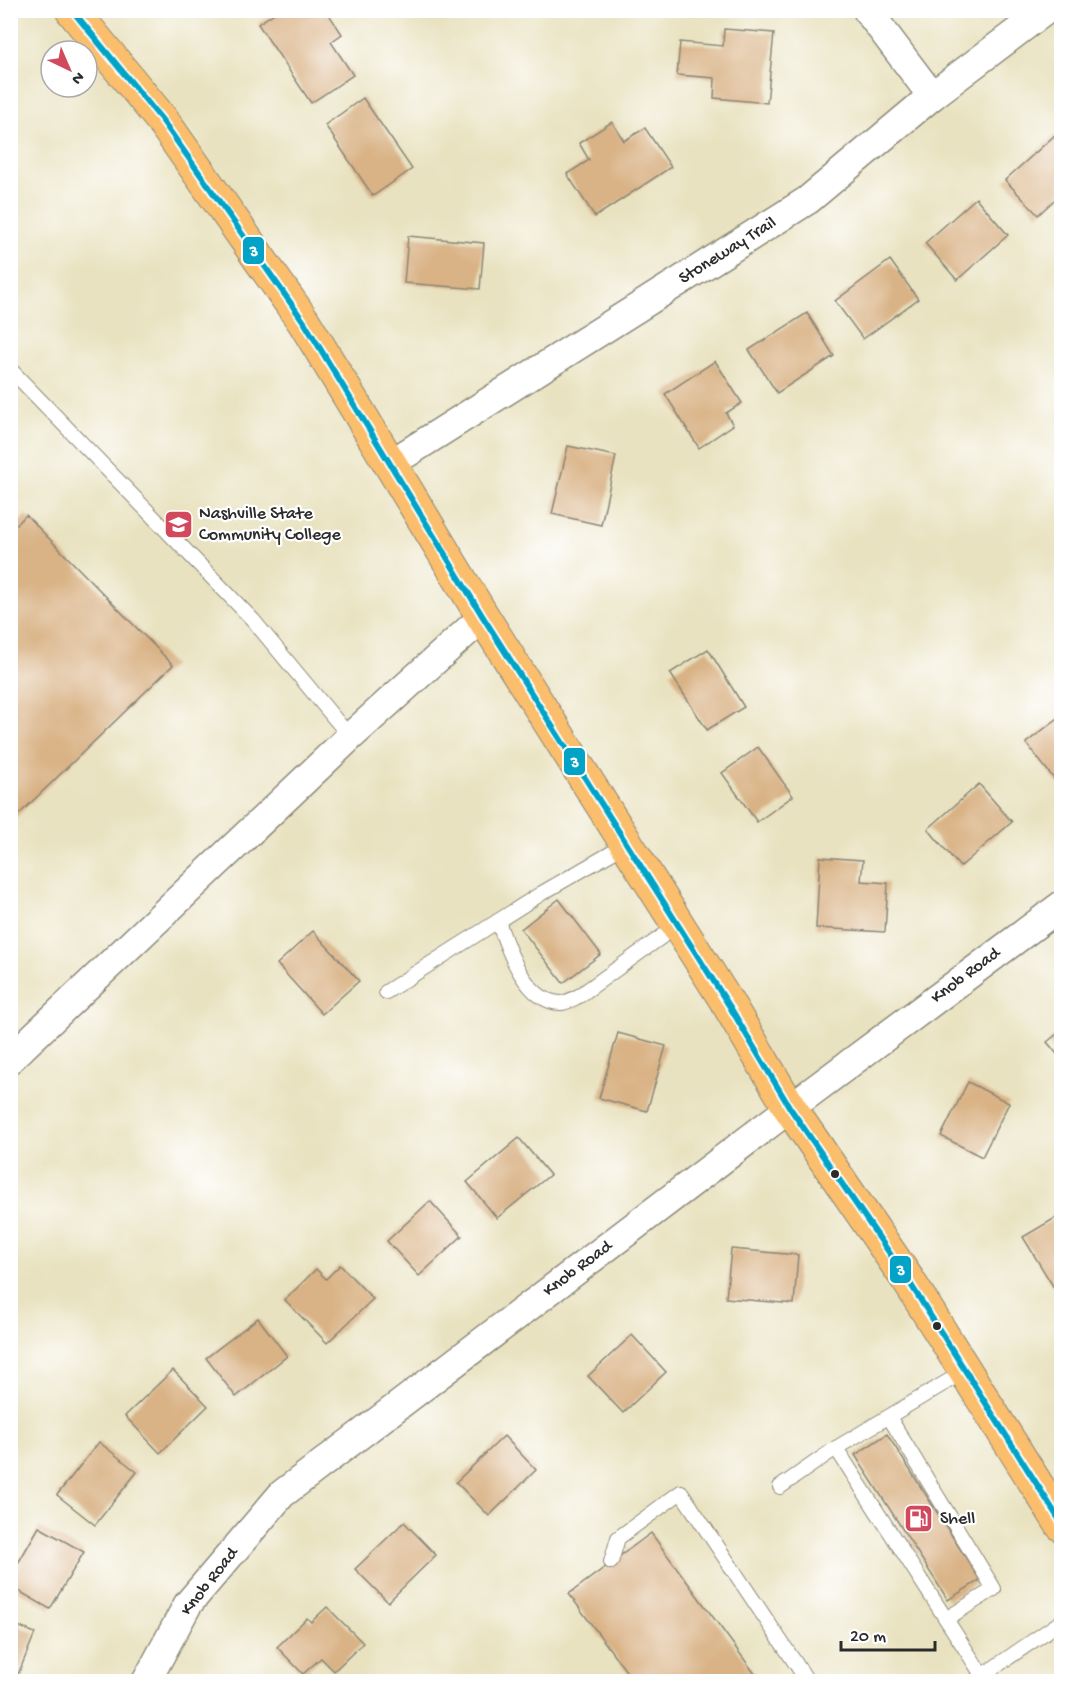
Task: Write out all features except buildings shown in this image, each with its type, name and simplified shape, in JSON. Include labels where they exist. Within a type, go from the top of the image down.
[{"type":"main road","points":[[72,10],[162,120],[304,322],[483,617],[766,1064],[790,1108],[908,1280],[1062,1525]]},
{"type":"street","points":[[867,10],[933,96]]},
{"type":"street","name":"Stoneway Trail","points":[[390,464],[808,200],[933,96],[1046,10]]},
{"type":"street","points":[[10,1059],[350,737],[483,617]]},
{"type":"street","name":"Knob Road","points":[[146,1682],[188,1605],[282,1494],[790,1108],[1062,905]]},
{"type":"lane","points":[[10,369],[253,620],[350,737]]},
{"type":"lane","points":[[386,992],[498,921],[627,844]]},
{"type":"lane","points":[[498,921],[509,953],[524,978],[542,998],[562,1003],[579,996],[678,925]]},
{"type":"lane","points":[[780,1487],[836,1448],[965,1371]]},
{"type":"lane","points":[[889,1417],[914,1468],[964,1548],[994,1589],[946,1619]]},
{"type":"lane","points":[[836,1448],[872,1493],[924,1574],[977,1678],[1062,1621]]},
{"type":"lane","points":[[611,1562],[618,1538],[681,1492],[808,1682]]},
{"type":"transit line","name":"3","points":[[72,10],[162,120],[304,322],[483,617],[730,1007],[790,1108],[908,1280],[1062,1524]]},
{"type":"place","name":"Nashville State Community College","points":[[178,524]]},
{"type":"place","name":"Shell","points":[[919,1519]]}]
